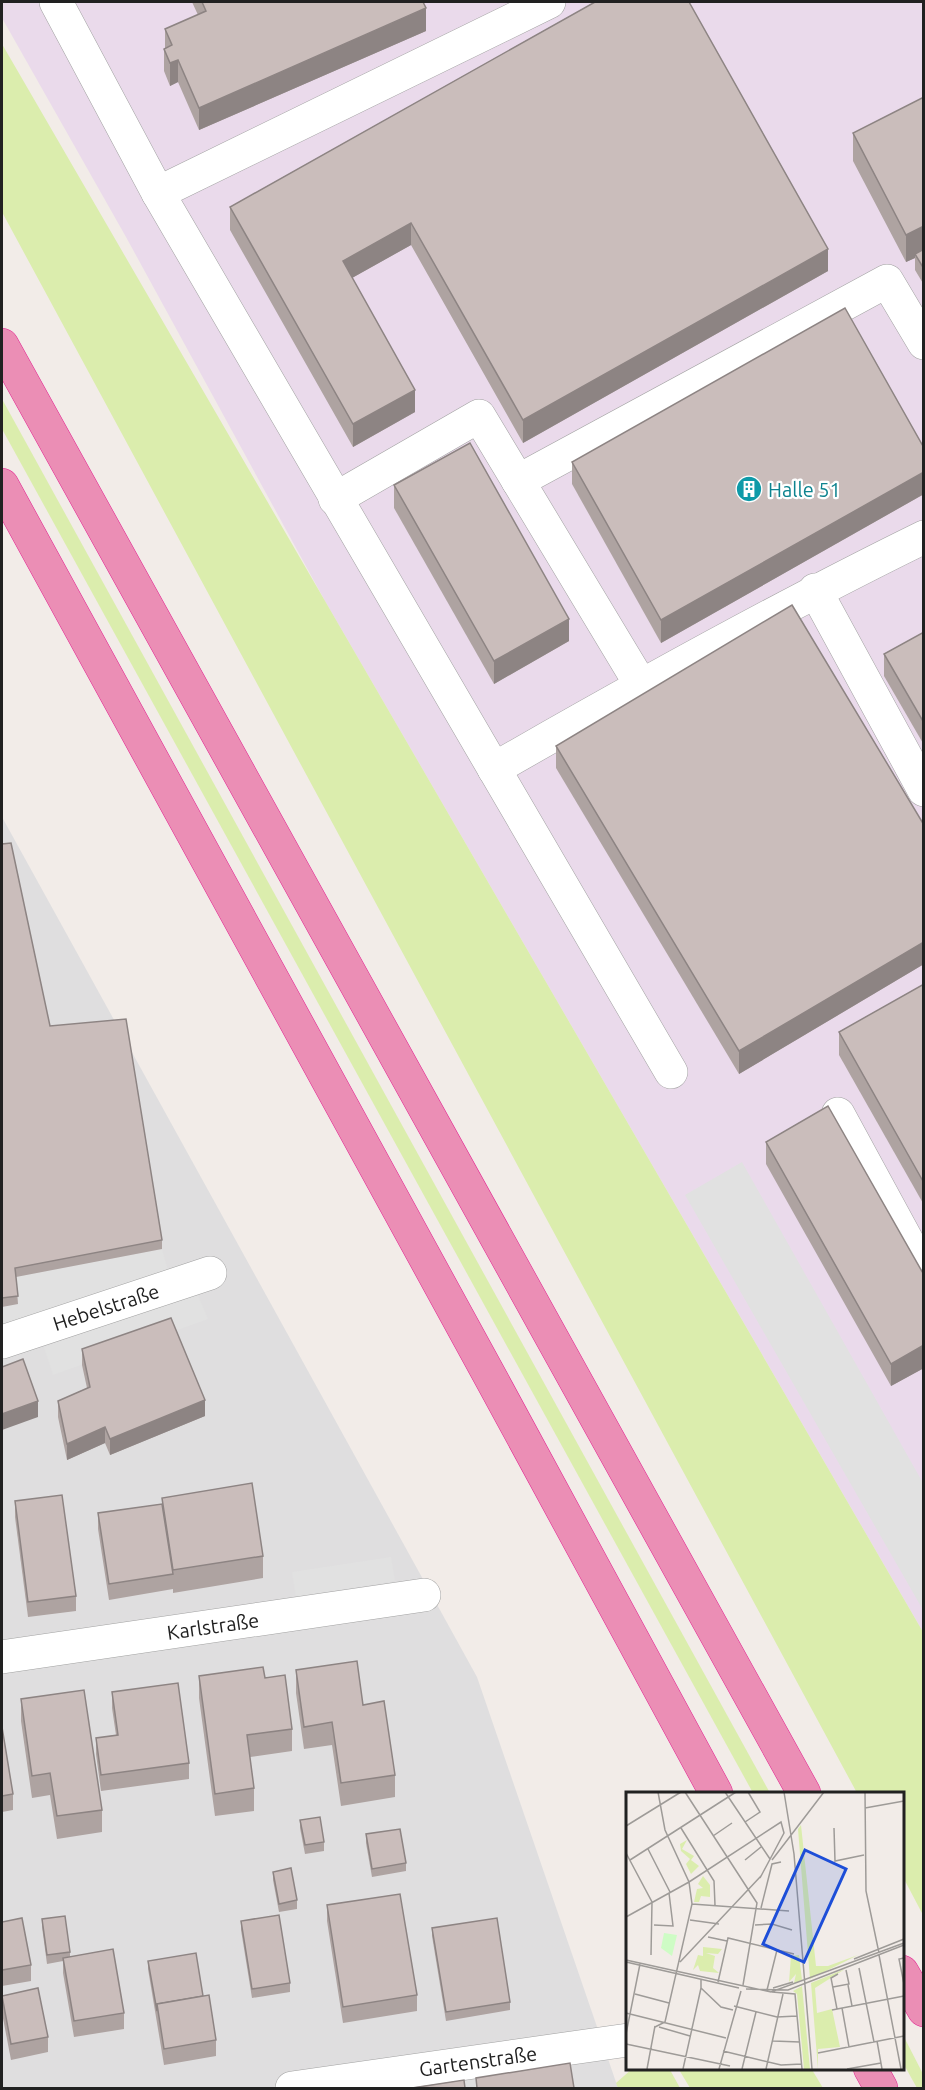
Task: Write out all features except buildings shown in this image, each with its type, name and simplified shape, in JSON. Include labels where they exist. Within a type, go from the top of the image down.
[{"type":"highway","points":[[2,345],[803,1792]]},
{"type":"highway","points":[[2,485],[715,1792]]},
{"type":"highway","points":[[904,1974],[924,2010]]},
{"type":"highway","points":[[871,2069],[881,2088]]},
{"type":"street","points":[[56,2],[158,193],[671,1072]]},
{"type":"street","points":[[158,193],[549,2]]},
{"type":"street","points":[[518,481],[887,281],[924,344]]},
{"type":"street","points":[[335,499],[479,416],[642,685]]},
{"type":"street","points":[[494,769],[815,590],[924,537]]},
{"type":"street","points":[[815,590],[924,790]]},
{"type":"street","points":[[838,1114],[924,1272]]},
{"type":"street","name":"Hebelstraße","points":[[2,1342],[210,1272]]},
{"type":"street","name":"Karlstraße","points":[[2,1657],[424,1595]]},
{"type":"street","name":"Gartenstraße","points":[[304,2088],[626,2040]]},
{"type":"shaded area","points":[[2,2],[923,2],[923,1632],[325,601],[126,237],[2,18]]},
{"type":"shaded area","points":[[2,817],[477,1677],[618,2088],[2,2088]]},
{"type":"shaded area","points":[[742,1162],[923,1483],[923,1610],[685,1195]]},
{"type":"shaded area","points":[[162,1249],[170,1278],[2,1327],[2,1307],[18,1304],[15,1277]]},
{"type":"shaded area","points":[[196,1291],[208,1319],[53,1375],[44,1347]]},
{"type":"shaded area","points":[[391,1557],[395,1581],[296,1597],[292,1572]]},
{"type":"green space","points":[[2,44],[923,1632],[923,1915],[904,1879],[904,1792],[856,1792],[2,212]]},
{"type":"green space","points":[[2,399],[769,1792],[752,1792],[2,429]]},
{"type":"green space","points":[[904,2037],[923,2074],[923,2088],[917,2088],[904,2065]]},
{"type":"green space","points":[[632,2069],[670,2069],[680,2088],[618,2088],[616,2083]]},
{"type":"green space","points":[[679,2069],[812,2069],[823,2088],[690,2088]]},
{"type":"place","name":"Halle 51","points":[[749,489]]}]
